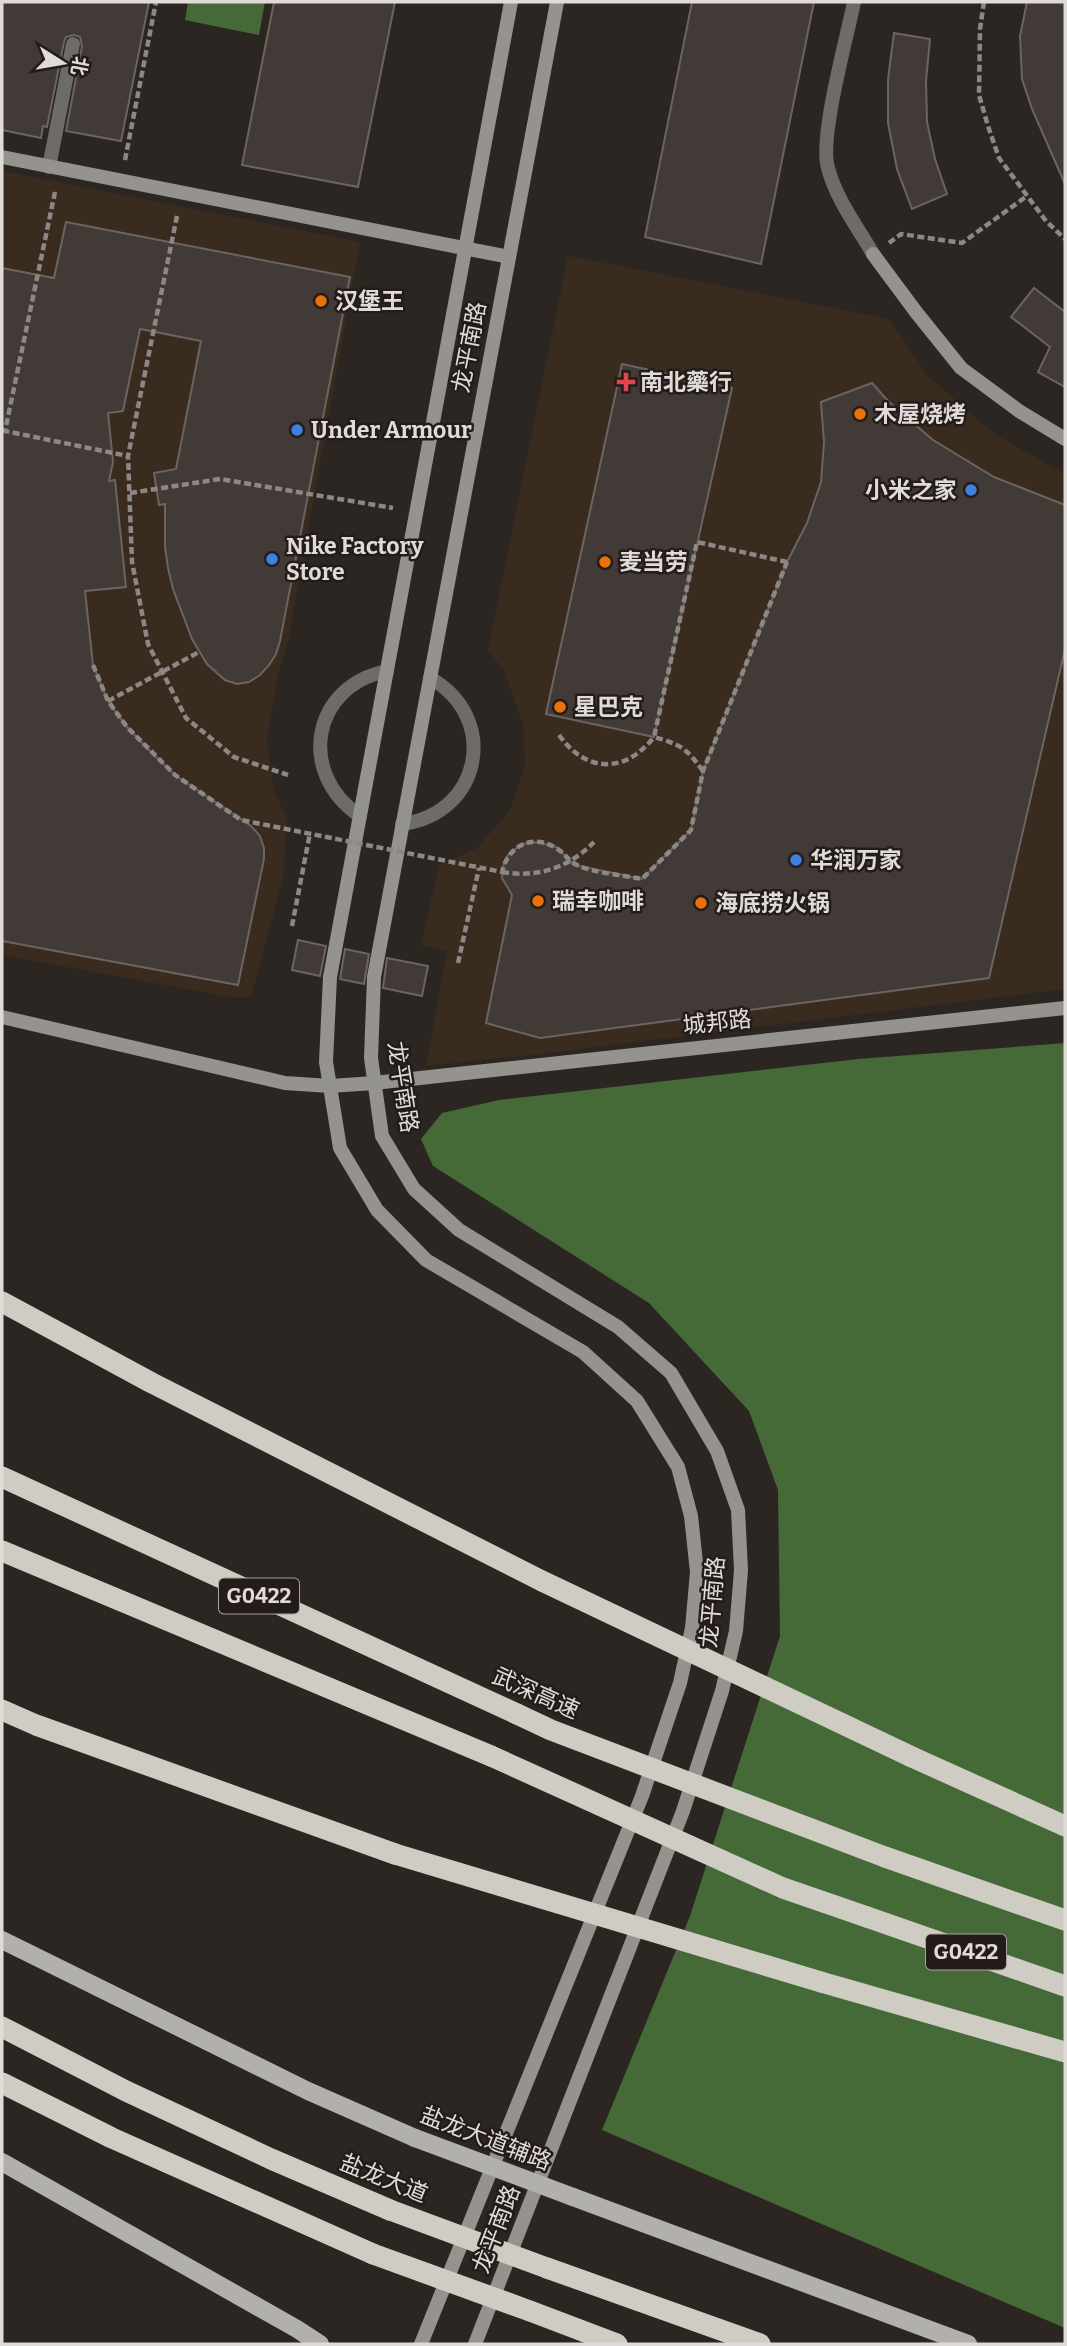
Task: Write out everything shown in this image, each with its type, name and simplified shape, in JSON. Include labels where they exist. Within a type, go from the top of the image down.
[{"type":"highway","points":[[2,1302],[175,1395],[542,1581],[912,1757],[1065,1826]]},
{"type":"highway","name":"武深高速","points":[[2,1477],[551,1730],[885,1857],[1065,1920]]},
{"type":"highway","name":"G0422","points":[[2,1551],[491,1756],[783,1888],[1065,1986]]},
{"type":"highway","points":[[2,1710],[36,1725],[395,1854],[1065,2052]]},
{"type":"highway","name":"盐龙大道","points":[[2,2027],[138,2097],[271,2159],[390,2210],[760,2344]]},
{"type":"highway","points":[[2,2083],[112,2138],[373,2254],[617,2344]]},
{"type":"main road","name":"龙平南路","points":[[424,2338],[642,1796],[680,1683],[692,1628],[697,1572],[691,1516],[678,1467],[637,1401],[583,1352],[426,1260],[377,1210],[340,1148],[326,1062],[330,977],[512,2]]},
{"type":"main road","name":"龙平南路","points":[[475,2344],[683,1811],[722,1691],[736,1631],[741,1570],[738,1510],[717,1451],[671,1373],[618,1327],[459,1230],[414,1189],[382,1136],[371,1058],[374,977],[557,2]]},
{"type":"main road","points":[[2,158],[509,257]]},
{"type":"main road","points":[[873,254],[961,368],[1018,411],[1065,439]]},
{"type":"main road","name":"城邦路","points":[[2,1017],[285,1083],[330,1086],[1065,1008]]},
{"type":"main road","name":"盐龙大道辅路","points":[[2,1940],[260,2068],[415,2138],[968,2344]]},
{"type":"main road","points":[[2,2162],[320,2344]]},
{"type":"street","points":[[854,2],[827,133],[827,165],[837,195],[873,254]]},
{"type":"street","points":[[49,167],[73,44]]},
{"type":"street","points":[[360,816],[330,787],[321,762],[321,735],[330,709],[346,688],[370,674],[387,671]]},
{"type":"street","points":[[402,824],[416,823],[439,813],[457,797],[469,775],[474,751],[472,727],[462,705],[446,687],[430,678]]},
{"type":"path","points":[[125,161],[156,2]]},
{"type":"path","points":[[984,2],[980,29],[979,95],[999,158],[1046,221],[1065,239]]},
{"type":"path","points":[[55,191],[5,431],[128,456]]},
{"type":"path","points":[[873,254],[901,234],[962,243],[1027,196]]},
{"type":"path","points":[[177,216],[128,456],[132,562],[148,644],[186,718],[234,757],[288,775]]},
{"type":"path","points":[[130,493],[220,479],[393,508]]},
{"type":"path","points":[[502,872],[509,854],[516,848],[527,842],[538,842],[556,847],[575,865],[642,879],[691,830],[703,771],[788,562],[697,542],[654,737],[637,755],[615,764],[600,764],[569,750],[559,735]]},
{"type":"path","points":[[108,701],[199,652]]},
{"type":"path","points":[[93,665],[108,701],[127,727],[175,775],[241,820],[520,875],[541,874],[582,854],[594,842]]},
{"type":"path","points":[[654,737],[673,742],[688,751],[703,771]]},
{"type":"path","points":[[292,926],[310,833]]},
{"type":"path","points":[[458,963],[479,868]]},
{"type":"shaded area","points":[[2,171],[360,242],[288,641],[278,675],[267,740],[274,790],[287,819],[283,878],[251,997],[230,997],[2,955]]},
{"type":"shaded area","points":[[568,256],[890,319],[928,376],[996,435],[1065,474],[1065,989],[426,1066],[447,951],[421,945],[439,866],[477,848],[510,810],[525,766],[524,728],[505,673],[488,649]]},
{"type":"green space","points":[[188,2],[265,2],[259,35],[185,20]]},
{"type":"green space","points":[[1065,1043],[1065,2328],[602,2130],[690,1916],[780,1636],[778,1490],[749,1411],[649,1303],[433,1166],[421,1139],[442,1113],[499,1100],[858,1059]]},
{"type":"building","points":[[2,2],[149,2],[121,141],[66,131],[82,46],[80,37],[74,35],[66,37],[64,42],[47,127],[43,126],[41,138],[2,130]]},
{"type":"building","points":[[274,2],[395,2],[358,187],[242,165]]},
{"type":"building","points":[[692,2],[814,2],[761,264],[645,237]]},
{"type":"building","points":[[1027,2],[1065,2],[1065,184],[1032,109],[1022,79],[1020,36]]},
{"type":"building","points":[[894,33],[930,39],[926,81],[927,122],[935,159],[947,194],[912,209],[897,169],[888,123],[888,79]]},
{"type":"building","points":[[66,222],[350,277],[280,641],[269,665],[249,682],[237,684],[225,680],[207,664],[192,639],[168,568],[165,504],[159,505],[154,473],[176,469],[201,341],[140,329],[123,411],[108,413],[113,462],[109,481],[115,480],[126,587],[85,591],[93,665],[108,701],[127,727],[151,752],[175,775],[251,826],[260,836],[264,859],[238,985],[2,941],[2,268],[54,278]]},
{"type":"building","points":[[1034,288],[1065,312],[1065,387],[1038,372],[1050,347],[1011,317]]},
{"type":"building","points":[[622,364],[732,388],[654,737],[546,714]]},
{"type":"building","points":[[872,383],[889,402],[933,440],[994,477],[1065,505],[1065,649],[989,978],[540,1038],[486,1023],[512,895],[502,878],[504,862],[509,854],[522,844],[538,842],[556,847],[575,865],[642,879],[691,830],[703,771],[787,562],[807,523],[821,482],[824,442],[821,402]]},
{"type":"building","points":[[298,940],[326,946],[320,976],[292,970]]},
{"type":"building","points":[[345,949],[369,954],[364,984],[340,979]]},
{"type":"building","points":[[387,958],[428,966],[422,996],[383,988]]},
{"type":"place","name":"汉堡王","points":[[321,301]]},
{"type":"place","name":"南北藥行","points":[[626,382]]},
{"type":"place","name":"木屋烧烤","points":[[860,414]]},
{"type":"place","name":"Under Armour","points":[[297,430]]},
{"type":"place","name":"小米之家","points":[[971,490]]},
{"type":"place","name":"Nike Factory Store","points":[[272,559]]},
{"type":"place","name":"麦当劳","points":[[605,562]]},
{"type":"place","name":"星巴克","points":[[560,707]]},
{"type":"place","name":"华润万家","points":[[796,860]]},
{"type":"place","name":"瑞幸咖啡","points":[[538,901]]},
{"type":"place","name":"海底捞火锅","points":[[701,903]]}]
